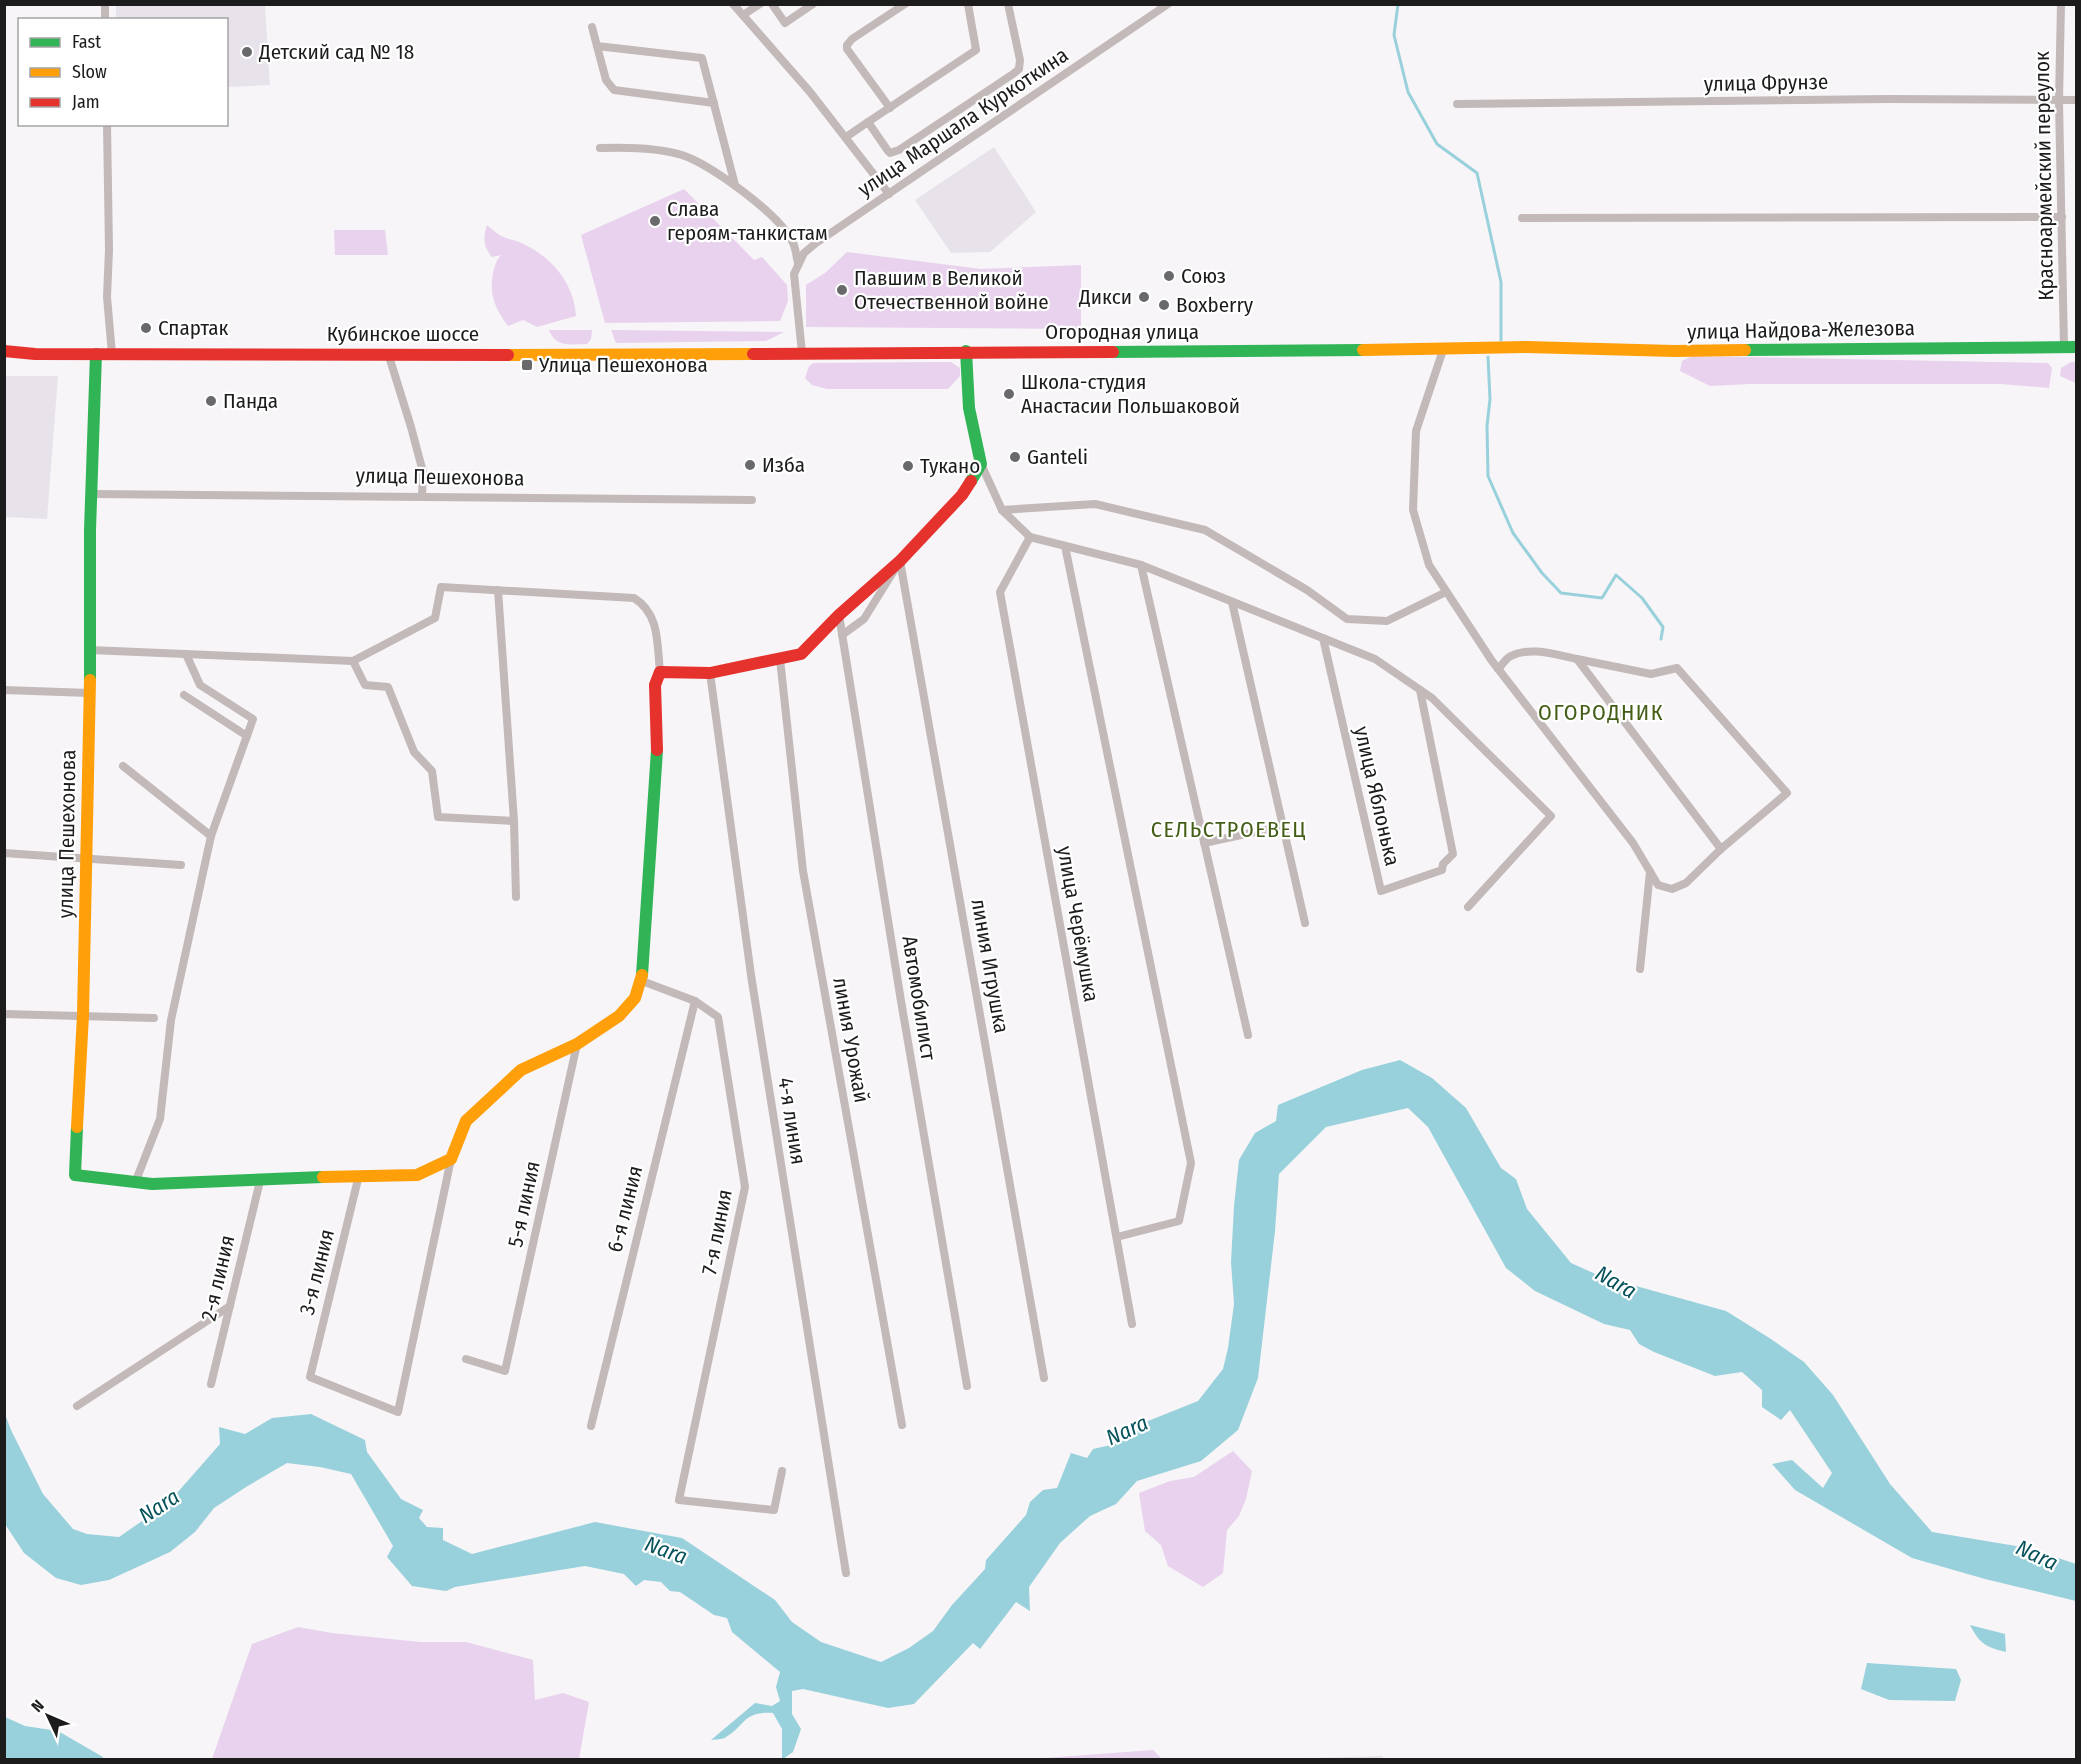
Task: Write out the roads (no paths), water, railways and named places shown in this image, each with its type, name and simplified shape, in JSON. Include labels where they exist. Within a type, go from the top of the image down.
[{"type":"street","points":[[733,4],[810,92],[890,194]]},
{"type":"street","points":[[743,15],[760,4]]},
{"type":"street","points":[[772,4],[785,23],[813,4]]},
{"type":"street","points":[[890,108],[847,49],[847,45],[852,39],[905,4]]},
{"type":"street","points":[[846,137],[976,50],[968,4]]},
{"type":"street","points":[[868,122],[890,153],[899,150],[1019,69],[1020,60],[1008,4]]},
{"type":"street","name":"улица Маршала Куркоткина","points":[[798,263],[804,253],[816,243],[1168,4]]},
{"type":"street","name":"Красноармейский переулок","points":[[2061,4],[2059,100],[2062,217],[2070,347]]},
{"type":"street","points":[[592,27],[606,80],[614,90],[714,103]]},
{"type":"street","points":[[597,46],[702,58],[735,185]]},
{"type":"street","name":"улица Фрунзе","points":[[1457,104],[1876,99],[2076,100]]},
{"type":"street","points":[[107,126],[110,250],[107,297],[112,354]]},
{"type":"street","points":[[600,148],[642,148],[679,154],[712,168],[735,185],[784,229],[793,241],[798,263],[794,274],[802,353]]},
{"type":"street","points":[[1522,219],[2062,217]]},
{"type":"street","name":"улица Найдова-Железова","points":[[1527,347],[1674,351],[2070,347]]},
{"type":"street","name":"Огородная улица","points":[[802,353],[1443,350],[1527,347]]},
{"type":"street","points":[[1443,350],[1416,431],[1413,510],[1430,565],[1498,669],[1633,843],[1658,885],[1672,889],[1686,883],[1721,849],[1787,793],[1677,668],[1651,674],[1539,652],[1527,652],[1509,656],[1498,669]]},
{"type":"street","name":"Кубинское шоссе","points":[[4,351],[35,354],[802,353]]},
{"type":"street","points":[[966,351],[967,397],[972,437],[981,464],[1002,510],[1030,537],[1141,565],[1375,659],[1432,698],[1551,816],[1468,907]]},
{"type":"street","points":[[388,353],[423,472],[422,496]]},
{"type":"street","name":"улица Пешехонова","points":[[96,354],[90,530],[83,1015],[75,1176],[135,1184]]},
{"type":"street","points":[[660,672],[710,673],[801,654],[839,615],[900,561],[962,495],[981,464]]},
{"type":"street","name":"улица Пешехонова","points":[[92,494],[752,500]]},
{"type":"street","points":[[1002,510],[1095,504],[1205,530],[1307,590],[1347,619],[1387,621],[1446,592]]},
{"type":"street","name":"улица Черёмушка","points":[[1030,537],[1000,592],[1132,1323]]},
{"type":"street","points":[[1065,546],[1191,1163],[1179,1221],[1117,1238]]},
{"type":"street","points":[[842,635],[864,619],[900,561]]},
{"type":"street","name":"линия Игрушка","points":[[900,561],[1044,1378]]},
{"type":"street","points":[[1141,565],[1248,1035]]},
{"type":"street","points":[[90,650],[186,654],[353,661],[435,618],[441,587],[634,598],[645,605],[655,623],[660,672],[655,685],[657,766],[642,981],[635,998],[620,1016],[577,1044],[521,1070],[466,1121],[451,1159],[417,1176],[359,1175],[135,1184],[160,1119],[171,1020],[211,836],[253,719],[200,685],[186,654]]},
{"type":"street","points":[[498,590],[514,821],[516,897]]},
{"type":"street","points":[[1232,602],[1305,923]]},
{"type":"street","name":"Автомобилист","points":[[839,615],[901,1001],[967,1386]]},
{"type":"street","name":"улица Яблонька","points":[[1323,638],[1381,891],[1442,870],[1443,864],[1453,854],[1420,690]]},
{"type":"street","name":"линия Урожай","points":[[780,659],[803,871],[902,1425]]},
{"type":"street","points":[[1577,659],[1721,849]]},
{"type":"street","points":[[353,661],[365,685],[388,687],[414,752],[432,771],[438,816],[514,821]]},
{"type":"street","name":"4-я линия","points":[[710,673],[751,975],[846,1573]]},
{"type":"street","points":[[4,690],[89,693]]},
{"type":"street","points":[[184,694],[247,736]]},
{"type":"street","points":[[123,766],[211,836]]},
{"type":"street","points":[[1204,843],[1283,826]]},
{"type":"street","points":[[4,853],[182,865]]},
{"type":"street","points":[[1640,969],[1650,872]]},
{"type":"street","name":"7-я линия","points":[[642,981],[695,1001],[718,1017],[745,1187],[679,1500],[774,1510],[782,1470]]},
{"type":"street","name":"6-я линия","points":[[591,1426],[695,1001]]},
{"type":"street","points":[[4,1014],[154,1018]]},
{"type":"street","name":"5-я линия","points":[[466,1359],[506,1371],[577,1044]]},
{"type":"street","name":"3-я линия","points":[[359,1175],[310,1377],[398,1412],[451,1159]]},
{"type":"street","name":"2-я линия","points":[[211,1384],[260,1180]]},
{"type":"street","points":[[77,1406],[230,1306]]},
{"type":"water","name":"Nara","points":[[1400,1060],[1432,1078],[1466,1108],[1501,1168],[1516,1179],[1527,1209],[1571,1263],[1600,1276],[1726,1311],[1771,1339],[1804,1362],[1833,1395],[1890,1484],[1932,1532],[2028,1548],[2076,1564],[2076,1601],[1912,1558],[1795,1490],[1772,1464],[1792,1460],[1823,1488],[1832,1473],[1790,1410],[1781,1420],[1762,1407],[1762,1390],[1742,1372],[1715,1376],[1639,1344],[1630,1330],[1604,1324],[1535,1291],[1506,1268],[1428,1127],[1408,1108],[1326,1127],[1279,1174],[1275,1231],[1258,1378],[1238,1430],[1201,1461],[1137,1481],[1116,1504],[1090,1516],[1060,1543],[1029,1587],[1030,1611],[1016,1602],[980,1649],[973,1643],[914,1704],[888,1708],[803,1689],[792,1691],[792,1714],[801,1729],[793,1752],[783,1759],[782,1729],[773,1713],[756,1714],[726,1737],[711,1740],[755,1703],[772,1706],[780,1701],[776,1687],[780,1672],[732,1632],[727,1618],[714,1615],[680,1592],[670,1591],[661,1582],[644,1580],[636,1586],[624,1574],[585,1566],[455,1587],[446,1591],[412,1586],[387,1557],[393,1546],[351,1474],[287,1463],[214,1508],[195,1532],[170,1552],[109,1580],[81,1585],[56,1578],[24,1553],[5,1524],[5,1414],[43,1494],[73,1529],[87,1534],[119,1537],[155,1512],[177,1493],[220,1444],[219,1427],[245,1434],[272,1418],[311,1414],[365,1440],[367,1452],[401,1499],[423,1510],[419,1518],[427,1527],[443,1528],[443,1540],[472,1554],[595,1522],[682,1538],[775,1600],[792,1622],[821,1642],[881,1662],[909,1648],[933,1631],[952,1605],[985,1569],[986,1560],[1026,1515],[1030,1502],[1043,1490],[1057,1488],[1071,1453],[1087,1458],[1093,1449],[1111,1445],[1133,1427],[1198,1401],[1223,1369],[1228,1348],[1234,1304],[1231,1262],[1239,1160],[1255,1133],[1276,1121],[1278,1105],[1362,1070]]},
{"type":"water","points":[[1970,1625],[2005,1634],[2006,1652],[1984,1644]]},
{"type":"water","points":[[1867,1663],[1956,1669],[1961,1680],[1955,1701],[1889,1700],[1861,1689]]},
{"type":"water","points":[[5,1717],[25,1726],[58,1731],[103,1759],[5,1759]]},
{"type":"waterway","points":[[1398,4],[1394,35],[1408,92],[1437,144],[1477,173],[1501,282],[1501,340]]},
{"type":"waterway","points":[[1488,357],[1490,399],[1487,426],[1488,476],[1513,533],[1542,573],[1561,593],[1602,598],[1616,575],[1642,598],[1663,627],[1661,639]]},
{"type":"place","name":"Детский сад № 18","points":[[247,52]]},
{"type":"place","name":"Слава героям-танкистам","points":[[655,221]]},
{"type":"place","name":"Союз","points":[[1169,276]]},
{"type":"place","name":"Павшим в Великой Отечественной войне","points":[[842,290]]},
{"type":"place","name":"Дикси","points":[[1144,297]]},
{"type":"place","name":"Boxberry","points":[[1164,305]]},
{"type":"place","name":"Спартак","points":[[146,328]]},
{"type":"place","name":"Улица Пешехонова","points":[[527,365]]},
{"type":"place","name":"Школа-студия Анастасии Польшаковой","points":[[1009,394]]},
{"type":"place","name":"Панда","points":[[211,401]]},
{"type":"place","name":"Ganteli","points":[[1015,457]]},
{"type":"place","name":"Изба","points":[[750,465]]},
{"type":"place","name":"Тукано","points":[[908,466]]},
{"type":"district","name":"ОГОРОДНИК","points":[[1601,712]]},
{"type":"district","name":"СЕЛЬСТРОЕВЕЦ","points":[[1229,829]]}]
